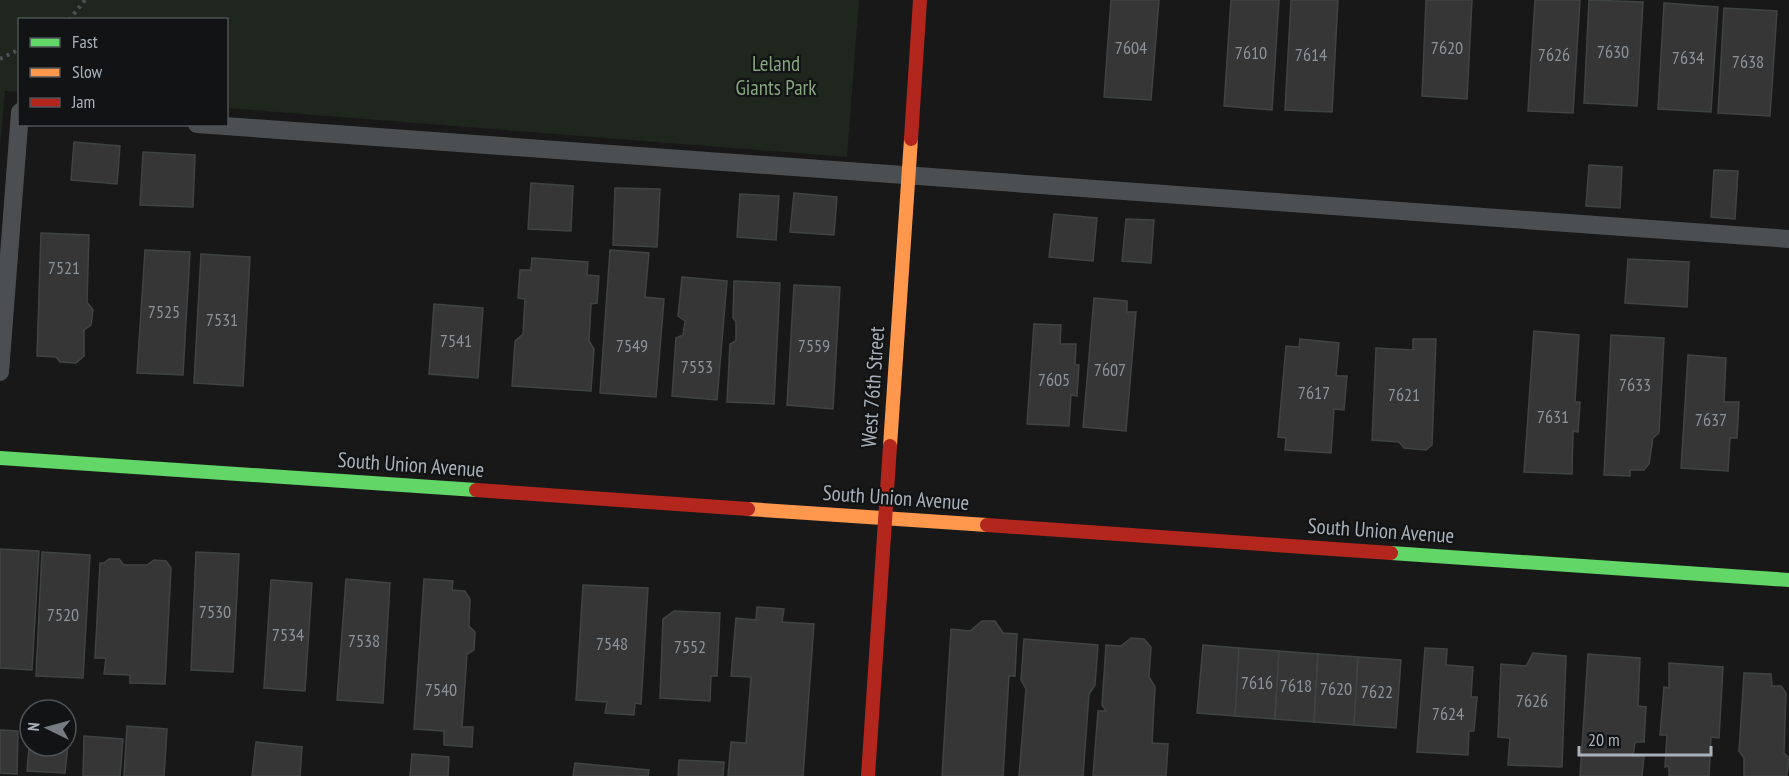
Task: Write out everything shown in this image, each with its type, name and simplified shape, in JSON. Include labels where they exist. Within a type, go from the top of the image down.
[{"type":"street","name":"West 76th Street","points":[[868,776],[920,0]]},
{"type":"street","name":"South Union Avenue","points":[[0,458],[1789,580]]},
{"type":"lane","points":[[0,372],[19,126]]},
{"type":"lane","points":[[224,126],[1789,239]]},
{"type":"path","points":[[71,18],[86,0]]},
{"type":"path","points":[[0,59],[18,50]]},
{"type":"green space","name":"Leland Giants Park","points":[[0,0],[859,0],[847,157],[228,108],[228,18],[18,18],[18,92],[5,91],[0,147]]},
{"type":"building","points":[[1111,0],[1159,0],[1151,100],[1104,97]]},
{"type":"building","points":[[1231,0],[1279,0],[1272,110],[1224,106]]},
{"type":"building","points":[[1291,0],[1338,0],[1332,112],[1285,110]]},
{"type":"building","points":[[1426,0],[1472,0],[1467,99],[1422,96]]},
{"type":"building","points":[[1535,0],[1580,0],[1573,113],[1528,111]]},
{"type":"building","points":[[1589,0],[1643,2],[1637,106],[1584,103]]},
{"type":"building","points":[[1664,3],[1718,7],[1711,112],[1658,109]]},
{"type":"building","points":[[1724,8],[1777,11],[1770,116],[1718,113]]},
{"type":"building","points":[[74,142],[120,146],[117,184],[71,180]]},
{"type":"building","points":[[143,152],[195,155],[193,207],[140,205]]},
{"type":"building","points":[[1589,165],[1622,167],[1620,208],[1586,206]]},
{"type":"building","points":[[1714,170],[1738,171],[1735,219],[1711,217]]},
{"type":"building","points":[[531,183],[573,186],[571,231],[528,229]]},
{"type":"building","points":[[615,188],[660,189],[657,247],[613,245]]},
{"type":"building","points":[[794,193],[837,197],[834,235],[790,232]]},
{"type":"building","points":[[740,194],[779,196],[776,240],[737,237]]},
{"type":"building","points":[[1054,214],[1097,218],[1093,261],[1049,257]]},
{"type":"building","points":[[1126,219],[1154,220],[1151,263],[1122,261]]},
{"type":"building","points":[[41,233],[89,235],[87,302],[93,310],[91,325],[84,330],[84,356],[76,363],[60,362],[56,357],[37,356]]},
{"type":"building","points":[[145,250],[190,252],[183,375],[137,373]]},
{"type":"building","points":[[610,250],[649,253],[645,297],[664,299],[656,397],[600,393]]},
{"type":"building","points":[[201,254],[250,257],[243,386],[194,383]]},
{"type":"building","points":[[532,258],[588,262],[587,275],[599,276],[597,303],[591,304],[589,341],[594,349],[591,391],[512,386],[515,341],[523,334],[525,299],[518,298],[520,270],[531,270]]},
{"type":"building","points":[[1628,259],[1689,262],[1687,307],[1625,303]]},
{"type":"building","points":[[682,277],[727,281],[717,400],[672,396],[676,338],[683,335],[685,321],[678,316]]},
{"type":"building","points":[[734,281],[780,283],[774,404],[727,402],[730,344],[736,341],[736,322],[733,318]]},
{"type":"building","points":[[794,285],[840,287],[833,409],[787,405]]},
{"type":"building","points":[[1094,298],[1127,301],[1127,312],[1136,312],[1126,431],[1083,427]]},
{"type":"building","points":[[434,304],[483,308],[478,378],[429,374]]},
{"type":"building","points":[[1034,324],[1061,325],[1060,344],[1076,344],[1075,365],[1079,365],[1077,396],[1071,395],[1069,426],[1027,424]]},
{"type":"building","points":[[1534,331],[1579,335],[1575,402],[1580,402],[1578,432],[1573,431],[1572,474],[1524,472]]},
{"type":"building","points":[[1611,335],[1664,338],[1659,433],[1653,438],[1649,464],[1644,470],[1630,470],[1630,476],[1604,475]]},
{"type":"building","points":[[1300,339],[1339,343],[1336,376],[1347,376],[1344,410],[1334,409],[1331,453],[1285,450],[1286,438],[1278,437],[1286,346],[1299,347]]},
{"type":"building","points":[[1413,339],[1436,339],[1432,445],[1426,450],[1404,448],[1399,442],[1372,440],[1376,348],[1413,350]]},
{"type":"building","points":[[1688,355],[1726,358],[1724,402],[1739,402],[1737,438],[1730,438],[1728,471],[1681,468]]},
{"type":"building","points":[[0,549],[39,551],[32,670],[0,668]]},
{"type":"building","points":[[42,552],[90,555],[83,678],[36,676]]},
{"type":"building","points":[[196,552],[239,554],[233,672],[191,670]]},
{"type":"building","points":[[109,559],[119,559],[124,565],[147,565],[154,560],[166,561],[171,568],[165,684],[130,683],[130,675],[104,674],[106,658],[95,658],[100,563]]},
{"type":"building","points":[[346,579],[390,583],[383,703],[337,700]]},
{"type":"building","points":[[424,579],[453,581],[452,590],[465,591],[470,599],[469,626],[475,632],[474,650],[467,654],[462,727],[473,727],[472,747],[444,745],[444,731],[414,729]]},
{"type":"building","points":[[271,580],[312,583],[305,691],[264,688]]},
{"type":"building","points":[[583,585],[648,588],[641,704],[635,703],[634,715],[605,713],[607,702],[576,700]]},
{"type":"building","points":[[757,607],[784,609],[782,622],[814,624],[803,776],[728,776],[731,742],[746,743],[751,677],[731,676],[736,618],[756,620]]},
{"type":"building","points":[[674,611],[720,613],[717,676],[711,676],[710,701],[660,698],[663,619]]},
{"type":"building","points":[[982,621],[995,621],[1003,633],[1017,634],[1015,676],[1009,676],[1003,776],[942,776],[951,629],[970,631]]},
{"type":"building","points":[[1131,638],[1144,639],[1151,647],[1149,677],[1155,687],[1152,743],[1168,744],[1166,776],[1093,776],[1098,711],[1106,711],[1102,705],[1106,645],[1121,646]]},
{"type":"building","points":[[1024,639],[1098,645],[1095,685],[1089,694],[1083,776],[1019,776],[1026,689],[1021,680]]},
{"type":"building","points":[[1203,645],[1239,648],[1235,716],[1197,713]]},
{"type":"building","points":[[1239,648],[1279,651],[1275,719],[1235,716]]},
{"type":"building","points":[[1425,648],[1447,649],[1446,665],[1473,667],[1471,697],[1477,697],[1474,731],[1469,731],[1468,755],[1417,752]]},
{"type":"building","points":[[1279,651],[1318,654],[1314,722],[1275,719]]},
{"type":"building","points":[[1533,653],[1566,656],[1562,767],[1508,765],[1510,738],[1498,737],[1501,664],[1526,666]]},
{"type":"building","points":[[1318,654],[1358,657],[1354,725],[1314,722]]},
{"type":"building","points":[[1588,654],[1640,658],[1638,706],[1646,707],[1644,742],[1635,742],[1633,756],[1644,756],[1642,776],[1580,776]]},
{"type":"building","points":[[1358,657],[1401,660],[1396,728],[1354,725]]},
{"type":"building","points":[[1669,663],[1723,667],[1719,738],[1711,737],[1709,776],[1669,776],[1669,766],[1665,767],[1667,735],[1660,735],[1664,687],[1669,688]]},
{"type":"building","points":[[1744,673],[1771,674],[1772,686],[1781,686],[1786,693],[1784,753],[1789,758],[1787,776],[1744,776],[1744,758],[1739,751]]},
{"type":"building","points":[[127,726],[167,729],[164,776],[124,776]]},
{"type":"building","points":[[0,730],[18,731],[17,774],[0,773]]},
{"type":"building","points":[[84,736],[123,739],[120,776],[83,776]]},
{"type":"building","points":[[256,742],[302,747],[300,776],[252,776]]},
{"type":"building","points":[[412,754],[449,757],[448,776],[410,776]]},
{"type":"building","points":[[28,758],[67,758],[65,773],[27,771]]},
{"type":"building","points":[[679,760],[724,762],[723,776],[678,776]]},
{"type":"building","points":[[575,763],[649,770],[648,776],[573,776]]},
{"type":"traffic: fast","points":[[0,458],[476,490]]},
{"type":"traffic: fast","points":[[1391,553],[1789,580]]},
{"type":"traffic: slow","points":[[890,446],[911,139]]},
{"type":"traffic: slow","points":[[748,509],[987,525]]},
{"type":"traffic: jam","points":[[911,139],[920,0]]},
{"type":"traffic: jam","points":[[868,776],[890,446]]},
{"type":"traffic: jam","points":[[476,490],[748,509]]},
{"type":"traffic: jam","points":[[987,525],[1391,553]]}]
